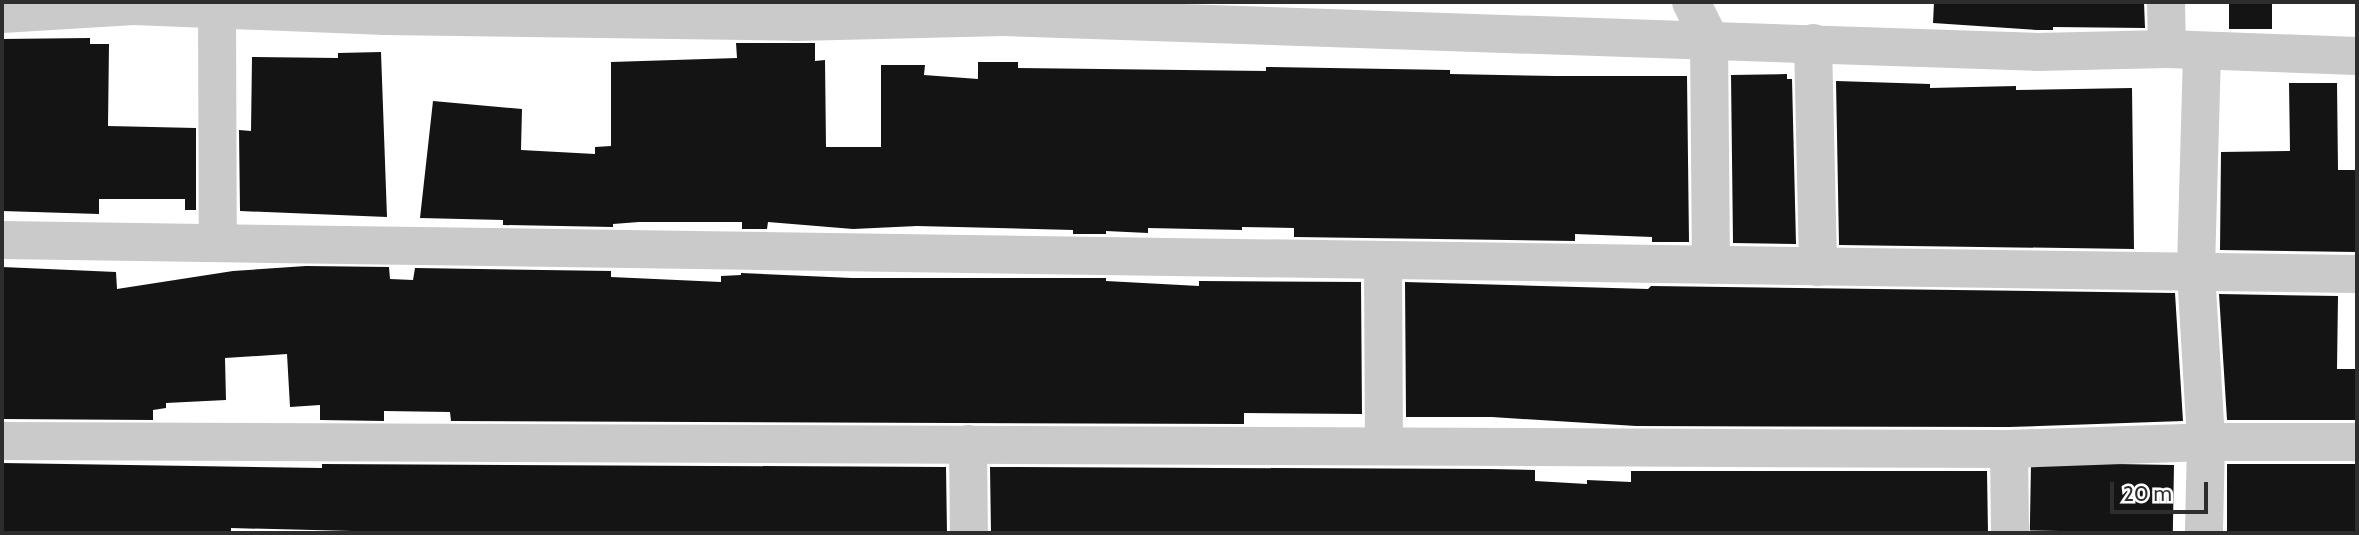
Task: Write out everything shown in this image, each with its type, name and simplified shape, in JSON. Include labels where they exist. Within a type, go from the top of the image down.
[{"type":"street","points":[[1691,2],[1709,38],[1712,265]]},
{"type":"street","points":[[2166,2],[2185,51],[2206,442],[2204,533]]},
{"type":"street","points":[[2,14],[132,4],[385,16],[796,22],[1002,9],[2037,52],[2185,51],[2357,56]]},
{"type":"street","points":[[217,9],[218,243]]},
{"type":"street","points":[[1813,43],[1818,267]]},
{"type":"street","points":[[2,240],[2357,274]]},
{"type":"street","points":[[1384,260],[1384,446]]},
{"type":"street","points":[[2,441],[2008,449],[2206,442],[2357,442]]},
{"type":"street","points":[[968,444],[969,533]]},
{"type":"street","points":[[2008,449],[2010,533]]},
{"type":"building","points":[[1934,2],[2144,2],[2145,28],[2053,27],[2053,30],[2037,30],[1933,23]]},
{"type":"building","points":[[2229,2],[2272,2],[2272,29],[2229,29]]},
{"type":"building","points":[[90,38],[90,44],[109,44],[108,126],[196,128],[196,210],[185,210],[185,199],[99,199],[99,214],[2,211],[2,39]]},
{"type":"building","points":[[736,43],[815,43],[815,61],[825,60],[826,147],[881,147],[881,65],[925,65],[924,75],[978,79],[978,62],[1018,62],[1018,68],[1266,71],[1266,67],[1450,70],[1450,74],[1687,76],[1689,242],[1652,242],[1652,237],[1575,234],[1575,241],[1294,237],[1294,228],[1242,227],[1242,230],[1148,228],[1148,233],[1106,231],[1106,234],[1073,234],[1073,230],[917,226],[853,229],[768,222],[767,229],[742,229],[742,222],[639,222],[613,224],[613,227],[503,225],[503,220],[420,218],[433,101],[522,109],[521,150],[595,154],[595,147],[611,146],[611,62],[737,58]]},
{"type":"building","points":[[381,52],[387,217],[240,211],[239,130],[251,131],[252,57],[338,58],[338,53]]},
{"type":"building","points":[[1787,74],[1787,79],[1792,79],[1796,244],[1733,243],[1731,75]]},
{"type":"building","points":[[1836,81],[1930,84],[1930,88],[2132,88],[2134,249],[1839,245]]},
{"type":"building","points":[[2289,83],[2337,83],[2338,170],[2357,170],[2357,252],[2220,250],[2221,152],[2290,151]]},
{"type":"building","points":[[306,266],[389,267],[390,279],[413,280],[415,268],[611,271],[611,277],[721,282],[721,276],[741,273],[852,278],[1106,278],[1106,281],[1199,286],[1199,281],[1361,282],[1362,414],[1244,413],[1244,424],[451,421],[450,412],[384,411],[384,421],[320,420],[320,405],[290,407],[287,354],[225,358],[226,400],[166,403],[166,408],[153,410],[153,420],[2,419],[2,267],[116,272],[117,289],[233,271]]},
{"type":"building","points":[[1405,282],[1648,289],[1651,286],[2175,293],[2183,421],[2009,427],[1636,426],[1492,417],[1406,417]]},
{"type":"building","points":[[2219,294],[2338,296],[2337,369],[2357,369],[2357,420],[2227,420]]},
{"type":"building","points":[[2,463],[322,468],[322,464],[946,467],[947,533],[431,533],[231,528],[231,531],[155,533],[2,533]]},
{"type":"building","points":[[2031,463],[2174,465],[2173,533],[2030,530]]},
{"type":"building","points":[[2227,464],[2357,464],[2357,533],[2227,533]]},
{"type":"building","points":[[990,467],[1535,470],[1535,481],[1587,484],[1587,480],[1631,482],[1631,471],[1987,471],[1988,533],[991,533]]}]
